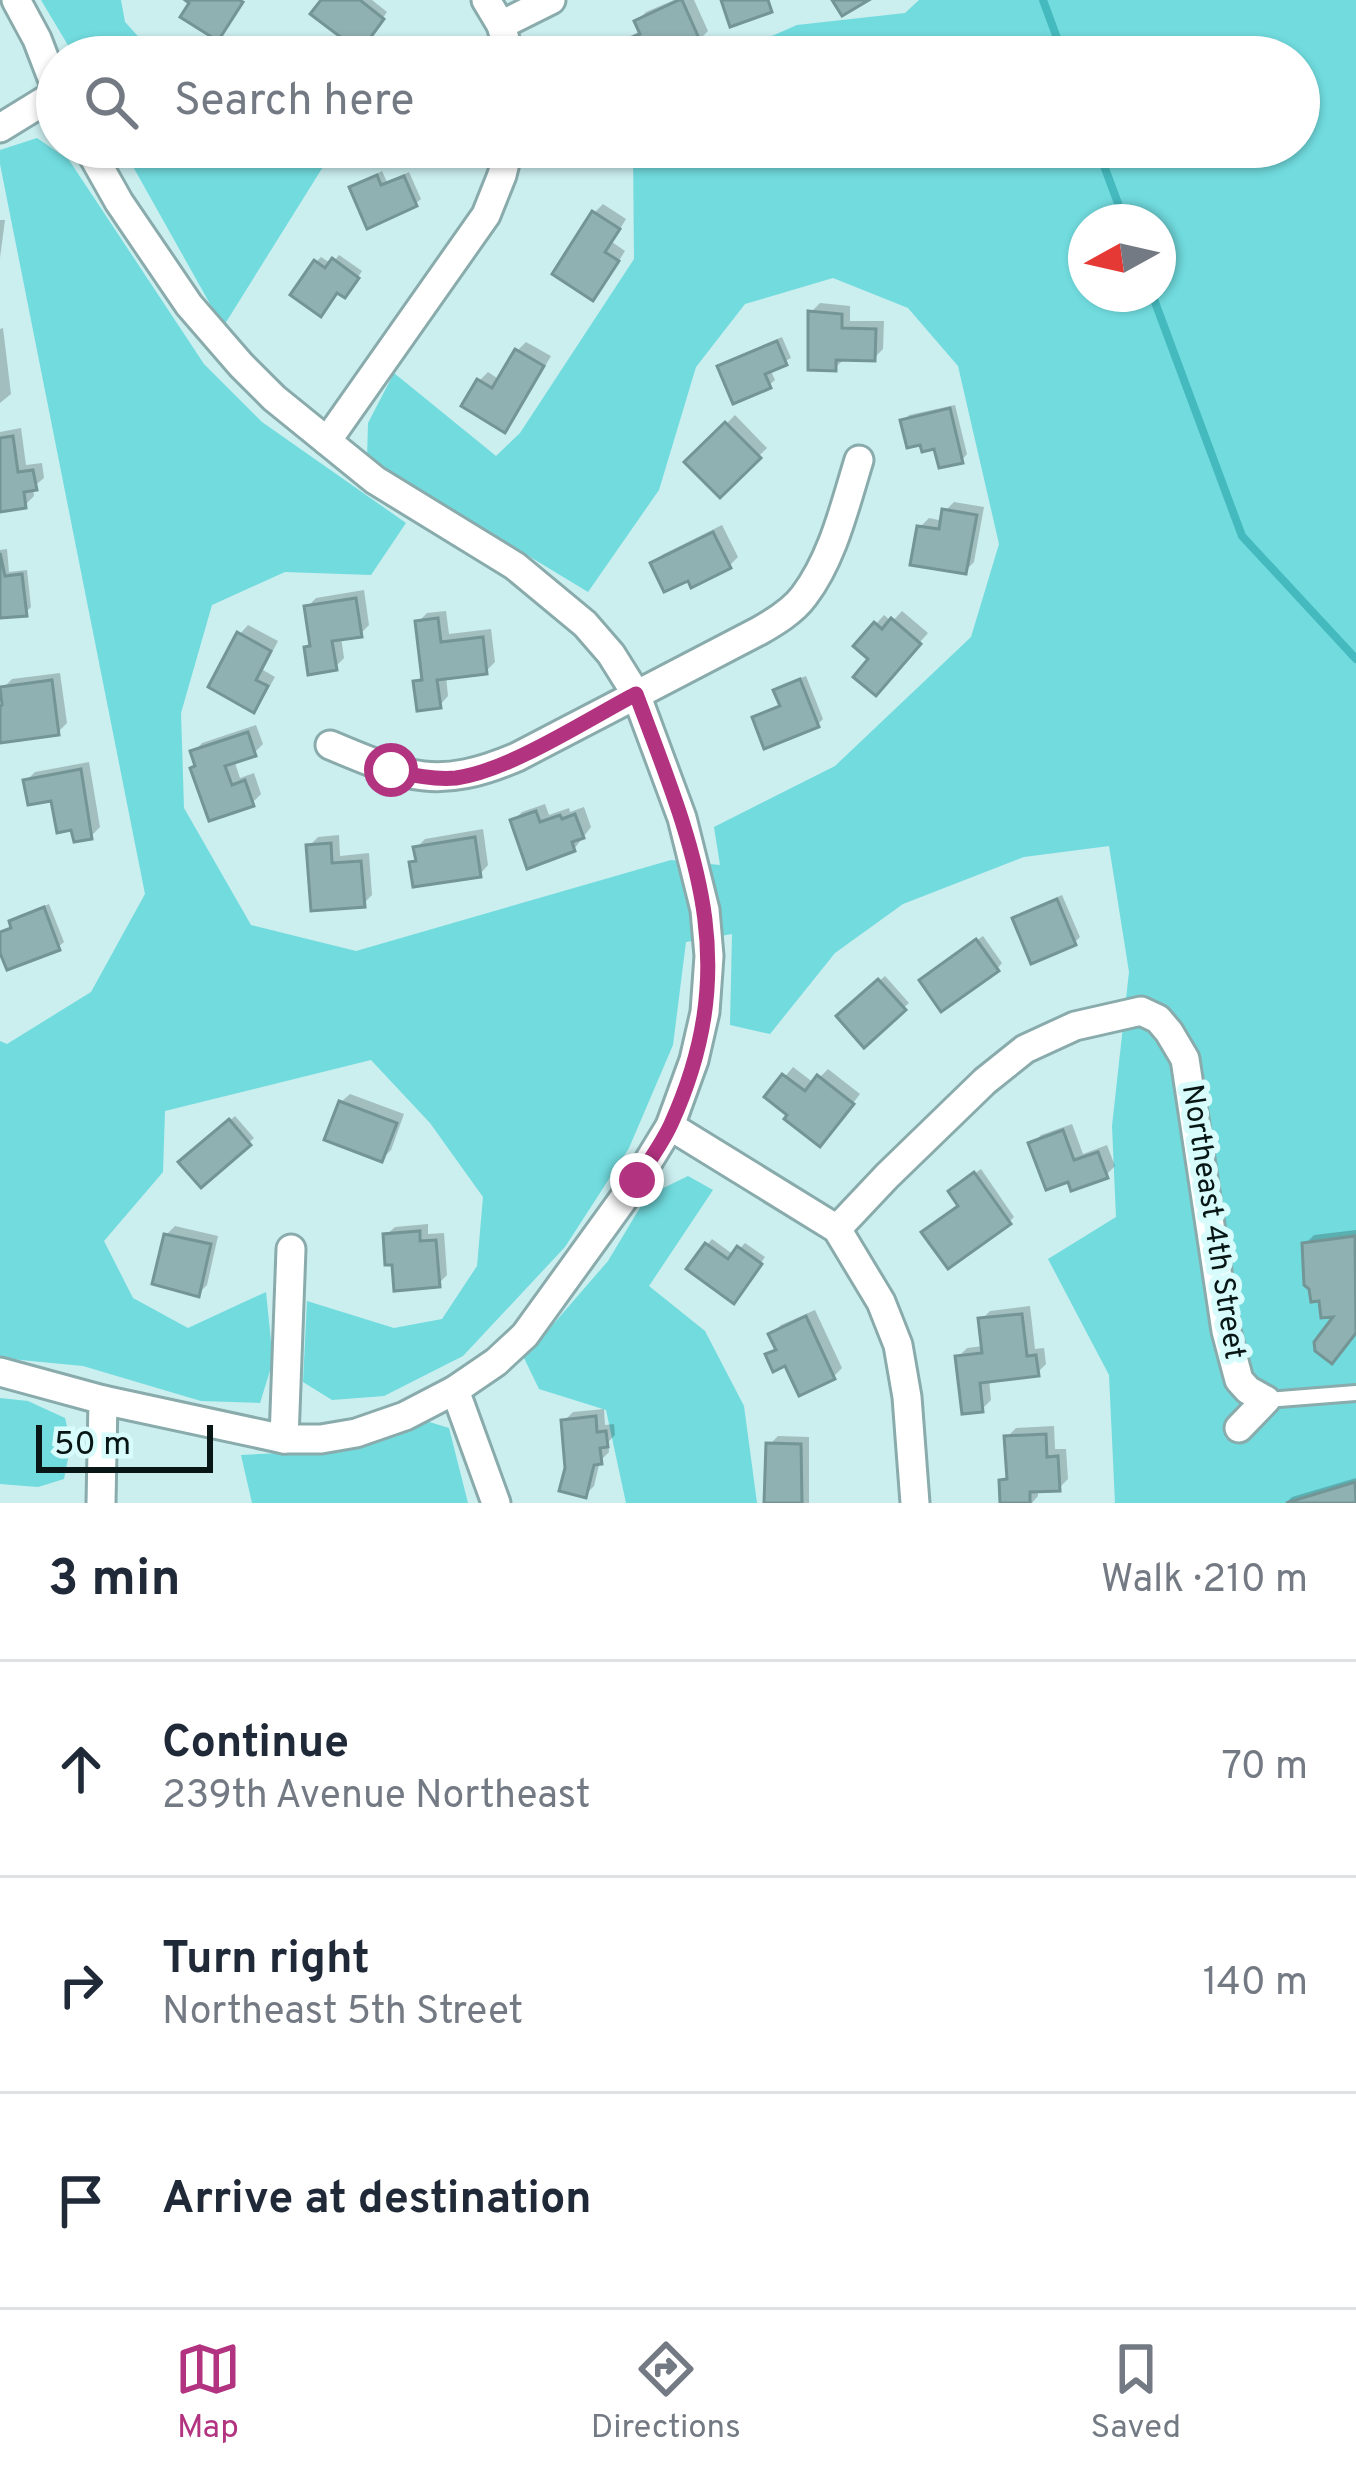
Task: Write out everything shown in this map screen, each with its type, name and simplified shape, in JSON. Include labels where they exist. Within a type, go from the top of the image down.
[{"type":"street","points":[[16,0],[36,37]]},
{"type":"street","points":[[494,12],[551,0]]},
{"type":"street","points":[[0,128],[36,105]]},
{"type":"street","points":[[0,1372],[103,1400],[284,1439],[356,1433],[455,1390],[525,1335],[637,1180],[670,1126],[705,1012],[706,910],[695,862],[636,694],[598,639],[515,566],[375,480],[274,398],[189,305],[100,168]]},
{"type":"street","points":[[327,441],[486,214],[504,168]]},
{"type":"street","points":[[330,745],[424,778],[456,778],[486,770],[769,625],[803,597],[819,570],[859,460]]},
{"type":"street","name":"Northeast 4th Street","points":[[837,1229],[952,1113],[1025,1049],[1075,1026],[1141,1011],[1158,1019],[1185,1059],[1226,1331],[1239,1380],[1266,1400]]},
{"type":"street","points":[[670,1126],[837,1229],[881,1301],[898,1345],[908,1397],[915,1503]]},
{"type":"street","points":[[284,1439],[291,1249]]},
{"type":"street","points":[[455,1390],[496,1503]]},
{"type":"street","points":[[101,1503],[103,1400]]},
{"type":"street","points":[[1239,1427],[1266,1400]]},
{"type":"lane","points":[[1266,1400],[1356,1393]]},
{"type":"shaded area","points":[[41,0],[121,0],[125,22],[138,36],[62,36]]},
{"type":"shaded area","points":[[919,0],[1356,0],[1356,1503],[1115,1503],[1109,1375],[1048,1259],[1116,1217],[1112,1126],[1129,972],[1109,846],[1024,857],[903,904],[835,953],[770,1034],[730,1025],[732,934],[686,942],[673,1045],[629,1148],[565,1247],[463,1356],[384,1396],[332,1400],[303,1382],[307,1301],[394,1328],[442,1319],[477,1266],[483,1197],[430,1123],[371,1060],[165,1111],[163,1172],[104,1241],[133,1298],[188,1328],[266,1292],[273,1361],[260,1403],[201,1401],[83,1366],[0,1358],[0,1041],[7,1044],[91,992],[145,894],[0,150],[36,138],[36,168],[74,168],[204,364],[262,422],[406,523],[371,575],[285,572],[212,605],[181,713],[184,808],[251,925],[356,951],[671,860],[720,865],[714,827],[835,766],[971,637],[999,544],[958,366],[908,308],[833,278],[745,304],[696,367],[659,490],[588,592],[367,458],[368,423],[394,373],[496,456],[520,433],[634,259],[633,168],[1320,168],[1320,36],[772,36],[797,25],[905,13]]},
{"type":"shaded area","points":[[134,168],[323,168],[321,170],[223,327]]},
{"type":"shaded area","points":[[688,1176],[713,1190],[649,1286],[705,1331],[744,1406],[757,1503],[626,1503],[606,1410],[539,1389],[524,1358],[608,1261],[647,1196]]},
{"type":"shaded area","points":[[0,1398],[28,1401],[65,1418],[71,1443],[64,1479],[38,1487],[0,1484]]},
{"type":"shaded area","points":[[423,1420],[449,1428],[468,1503],[252,1503],[241,1455],[323,1451]]},
{"type":"building","points":[[185,0],[243,2],[221,36],[210,36],[180,17],[189,3]]},
{"type":"building","points":[[321,0],[360,0],[384,19],[372,36],[339,36],[310,14]]},
{"type":"building","points":[[682,0],[698,36],[635,36],[640,34],[634,21]]},
{"type":"building","points":[[721,0],[768,0],[772,12],[730,27]]},
{"type":"building","points":[[832,0],[869,0],[842,16]]},
{"type":"building","points":[[377,175],[381,185],[404,176],[417,206],[367,229],[349,187]]},
{"type":"building","points":[[592,211],[620,229],[605,252],[619,261],[593,301],[552,274]]},
{"type":"building","points":[[332,258],[359,278],[345,298],[337,293],[321,317],[290,295],[314,260],[325,268]]},
{"type":"building","points":[[808,311],[842,314],[842,328],[876,329],[875,361],[836,360],[836,371],[808,370]]},
{"type":"building","points":[[777,341],[787,365],[765,374],[771,388],[733,404],[717,366]]},
{"type":"building","points":[[515,349],[544,366],[505,433],[461,406],[477,379],[492,388]]},
{"type":"building","points":[[950,408],[963,463],[939,468],[934,449],[907,448],[900,420]]},
{"type":"building","points":[[725,422],[761,458],[720,498],[684,462]]},
{"type":"building","points":[[13,436],[18,472],[33,470],[37,490],[24,492],[26,508],[0,512],[0,438]]},
{"type":"building","points":[[942,509],[977,515],[966,574],[910,565],[917,526],[939,529]]},
{"type":"building","points":[[713,532],[731,568],[691,588],[688,581],[664,592],[650,563]]},
{"type":"building","points":[[0,553],[5,576],[22,574],[27,616],[0,618]]},
{"type":"building","points":[[356,598],[362,637],[332,641],[337,670],[308,675],[304,647],[310,646],[304,606]]},
{"type":"building","points":[[438,618],[441,642],[483,637],[487,674],[437,680],[441,708],[417,711],[413,681],[422,680],[415,621]]},
{"type":"building","points":[[891,618],[921,644],[876,696],[853,677],[868,659],[853,646],[874,622],[882,629]]},
{"type":"building","points":[[237,632],[271,651],[256,680],[268,686],[254,713],[208,687]]},
{"type":"building","points":[[800,679],[819,727],[764,749],[752,717],[780,706],[773,690]]},
{"type":"building","points":[[52,680],[59,735],[0,743],[0,687]]},
{"type":"building","points":[[248,732],[256,756],[225,766],[232,785],[245,780],[254,806],[209,821],[190,768],[195,766],[190,751]]},
{"type":"building","points":[[81,769],[92,839],[74,842],[71,830],[57,833],[51,801],[28,805],[23,780]]},
{"type":"building","points":[[536,811],[540,822],[575,814],[584,838],[572,842],[575,851],[527,869],[510,820]]},
{"type":"building","points":[[475,837],[481,877],[413,887],[409,862],[416,861],[413,847]]},
{"type":"building","points":[[331,843],[332,863],[361,861],[365,907],[311,911],[306,845]]},
{"type":"building","points":[[1057,899],[1076,945],[1031,964],[1012,918]]},
{"type":"building","points":[[44,907],[60,950],[7,970],[0,953],[0,932],[11,928],[9,921]]},
{"type":"building","points":[[976,939],[999,971],[941,1012],[919,980]]},
{"type":"building","points":[[878,979],[906,1010],[864,1048],[836,1016]]},
{"type":"building","points":[[782,1074],[805,1091],[817,1075],[854,1104],[820,1147],[764,1097]]},
{"type":"building","points":[[339,1101],[397,1123],[382,1162],[324,1140]]},
{"type":"building","points":[[229,1119],[251,1145],[201,1188],[178,1162]]},
{"type":"building","points":[[1063,1130],[1074,1160],[1098,1152],[1108,1178],[1071,1191],[1068,1182],[1046,1190],[1028,1143]]},
{"type":"building","points":[[974,1172],[1011,1224],[948,1269],[921,1232],[958,1206],[948,1191]]},
{"type":"building","points":[[420,1231],[420,1241],[436,1240],[440,1287],[394,1291],[392,1265],[385,1265],[383,1234]]},
{"type":"building","points":[[164,1234],[211,1244],[199,1297],[152,1284]]},
{"type":"building","points":[[1355,1236],[1356,1333],[1332,1364],[1315,1351],[1314,1342],[1333,1317],[1321,1318],[1319,1301],[1311,1302],[1304,1285],[1302,1243]]},
{"type":"building","points":[[705,1243],[728,1259],[737,1246],[762,1264],[734,1304],[686,1269]]},
{"type":"building","points":[[1022,1314],[1027,1356],[1036,1355],[1039,1376],[980,1383],[983,1412],[962,1414],[955,1356],[982,1353],[978,1318]]},
{"type":"building","points":[[806,1316],[835,1379],[799,1396],[785,1366],[773,1372],[765,1354],[776,1350],[768,1334]]},
{"type":"building","points":[[596,1416],[597,1432],[606,1431],[608,1447],[600,1448],[602,1464],[594,1465],[586,1498],[559,1491],[565,1468],[561,1420]]},
{"type":"building","points":[[1046,1434],[1047,1457],[1058,1456],[1060,1491],[1030,1492],[1030,1503],[1000,1503],[999,1480],[1007,1479],[1004,1436]]},
{"type":"building","points":[[766,1443],[801,1444],[802,1503],[764,1503]]},
{"type":"building","points":[[1355,1482],[1356,1503],[1286,1503]]},
{"type":"waterway","points":[[1043,0],[1056,36]]},
{"type":"waterway","points":[[1105,168],[1118,204]]},
{"type":"waterway","points":[[1159,312],[1242,536],[1356,659]]},
{"type":"route","points":[[391,770],[424,778],[456,778],[486,770],[636,694],[695,862],[706,910],[709,956],[705,1012],[694,1060],[670,1126],[637,1180]]}]
